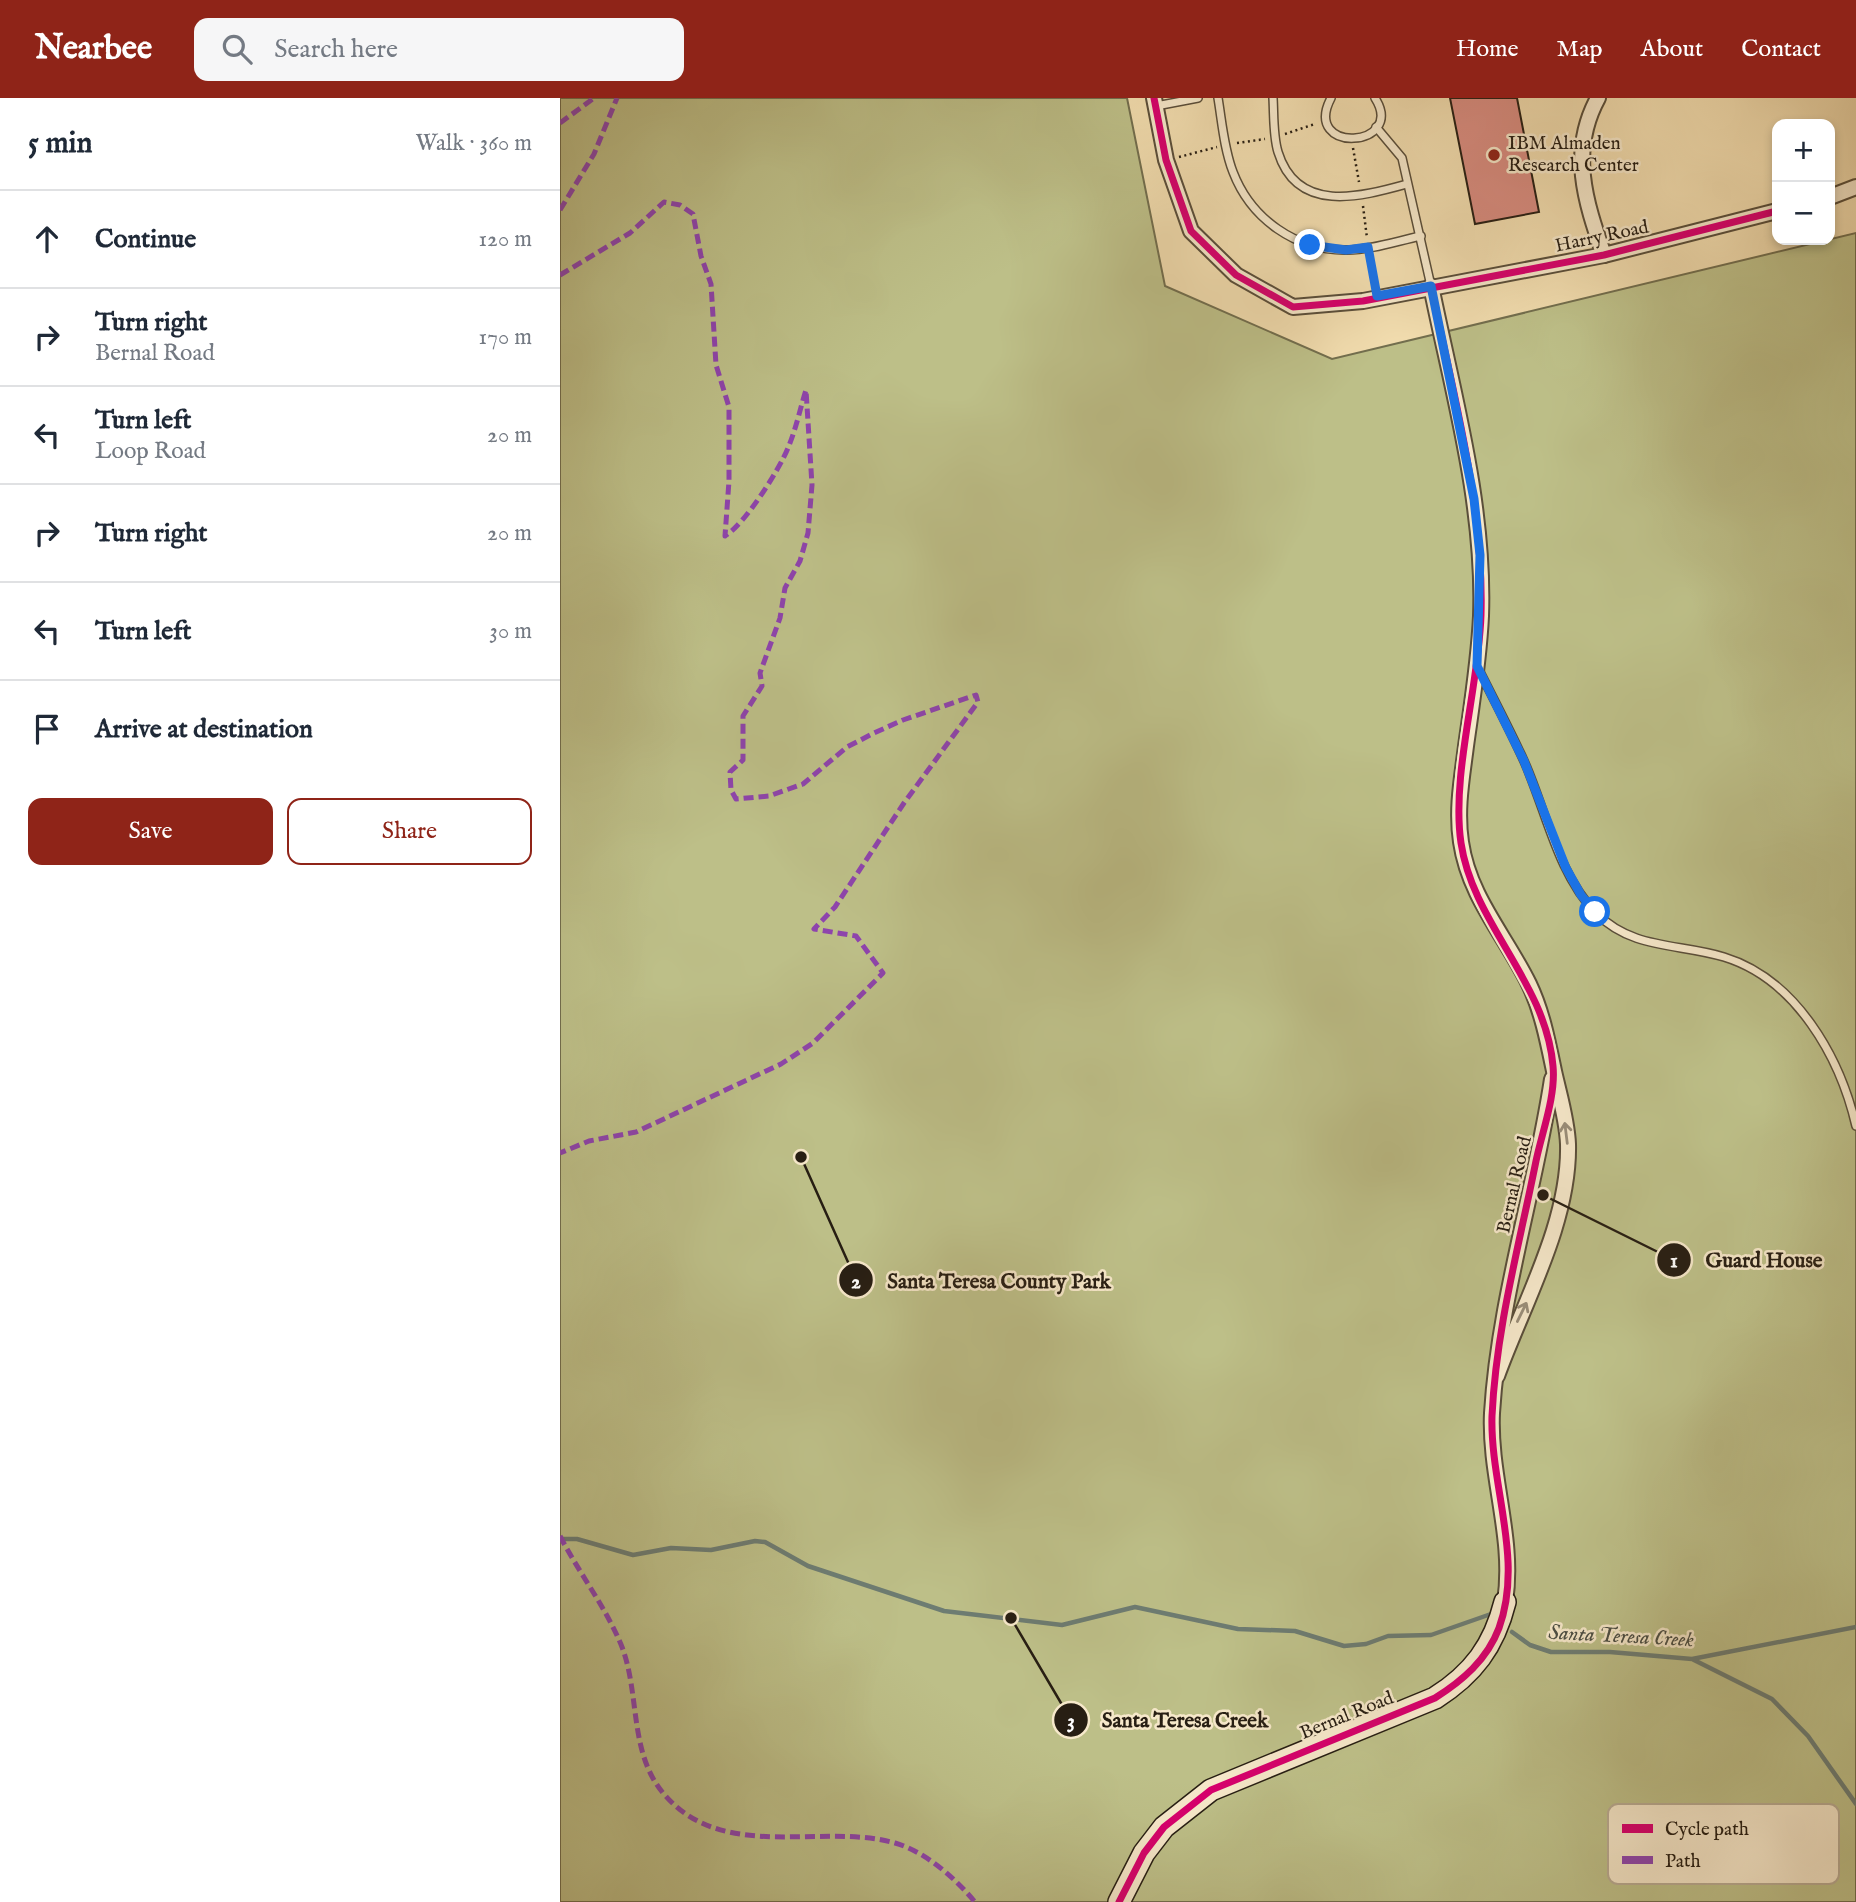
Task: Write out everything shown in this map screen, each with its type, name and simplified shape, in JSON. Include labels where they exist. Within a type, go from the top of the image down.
[{"type":"street","points":[[1598,98],[1584,134],[1580,162],[1584,196],[1604,255]]},
{"type":"street","name":"Harry Road","points":[[1155,102],[1166,160],[1191,231],[1236,275],[1293,307],[1363,301],[1377,296],[1604,255],[1772,212]]},
{"type":"street","points":[[1835,195],[1856,187]]},
{"type":"street","name":"Bernal Road","points":[[1431,286],[1474,499],[1480,555],[1477,666],[1458,807],[1462,851],[1466,872],[1483,909],[1528,984],[1543,1022],[1568,1144],[1560,1198],[1547,1253],[1497,1376]]},
{"type":"street","name":"Bernal Road","points":[[1119,1902],[1143,1853],[1164,1827],[1211,1790],[1435,1698],[1457,1684],[1488,1650],[1499,1629],[1505,1602],[1508,1553],[1492,1447],[1500,1330],[1547,1114],[1553,1068]]},
{"type":"lane","points":[[1155,102],[1198,98]]},
{"type":"lane","points":[[1218,98],[1233,172],[1249,201],[1275,229],[1310,245],[1346,250],[1421,236]]},
{"type":"lane","points":[[1273,98],[1277,149],[1287,173],[1310,192],[1346,198],[1407,184]]},
{"type":"lane","points":[[1331,98],[1327,120],[1335,134],[1352,140],[1368,136],[1376,127],[1380,113],[1375,98]]},
{"type":"lane","points":[[1376,127],[1402,158],[1431,286]]},
{"type":"lane","points":[[1477,666],[1524,761],[1566,868],[1581,895],[1612,927],[1635,939],[1725,957],[1772,982],[1793,1002],[1828,1054],[1842,1078],[1856,1126]]},
{"type":"path","points":[[1166,160],[1227,145],[1277,137],[1327,120]]},
{"type":"path","points":[[1352,140],[1377,296]]},
{"type":"green space","points":[[560,98],[1127,98],[1165,286],[1332,359],[1806,245],[1835,245],[1835,238],[1856,233],[1856,1902],[560,1902]]},
{"type":"building","name":"IBM Almaden Research Center","points":[[1450,98],[1517,98],[1539,212],[1475,224]]},
{"type":"waterway","name":"Santa Teresa Creek","points":[[560,1539],[577,1539],[633,1555],[671,1548],[711,1550],[755,1541],[765,1542],[808,1566],[944,1611],[1062,1625],[1135,1607],[1238,1629],[1295,1631],[1344,1646],[1366,1644],[1388,1636],[1431,1635],[1491,1614]]},
{"type":"waterway","name":"Santa Teresa Creek","points":[[1512,1632],[1530,1645],[1551,1652],[1610,1652],[1692,1659],[1856,1627]]},
{"type":"waterway","points":[[1694,1660],[1772,1699],[1808,1736],[1856,1804]]},
{"type":"marked path","points":[[560,123],[594,98]]},
{"type":"marked path","points":[[560,210],[594,154],[617,98]]},
{"type":"marked path","points":[[560,275],[630,233],[664,202],[680,205],[693,214],[701,256],[711,284],[716,365],[729,407],[729,481],[725,536],[761,496],[784,458],[806,390],[812,485],[808,533],[800,561],[785,588],[780,618],[760,673],[762,686],[743,716],[743,760],[730,772],[731,790],[736,799],[769,796],[803,784],[847,747],[903,720],[976,695],[978,702],[904,803],[835,907],[814,929],[856,936],[883,973],[813,1043],[781,1064],[636,1132],[589,1141],[560,1153]]},
{"type":"marked path","points":[[560,1536],[609,1619],[622,1647],[628,1665],[640,1741],[652,1777],[663,1793],[687,1815],[714,1828],[743,1834],[773,1837],[836,1836],[895,1843],[907,1847],[939,1867],[975,1902]]},
{"type":"cycle path","points":[[1154,98],[1166,160],[1191,231],[1236,275],[1293,307],[1363,301],[1604,255],[1772,212]]},
{"type":"cycle path","points":[[1119,1902],[1144,1853],[1164,1827],[1211,1790],[1435,1698],[1455,1684],[1473,1669],[1488,1650],[1499,1628],[1506,1602],[1507,1549],[1493,1442],[1494,1384],[1509,1288],[1551,1102],[1553,1066],[1548,1036],[1537,1007],[1479,900],[1461,843],[1459,817],[1462,760],[1479,642],[1481,573],[1478,532],[1465,449],[1431,286]]},
{"type":"place","name":"IBM Almaden Research Center","points":[[1494,155]]},
{"type":"place","name":"Santa Teresa County Park","points":[[801,1157]]},
{"type":"place","name":"Guard House","points":[[1543,1195]]},
{"type":"place","name":"Santa Teresa Creek","points":[[1011,1618]]},
{"type":"route","points":[[1310,245],[1346,250],[1368,247],[1377,296],[1431,286],[1474,499],[1480,555],[1481,615],[1477,666],[1524,761],[1566,868],[1581,895],[1595,912]]}]
